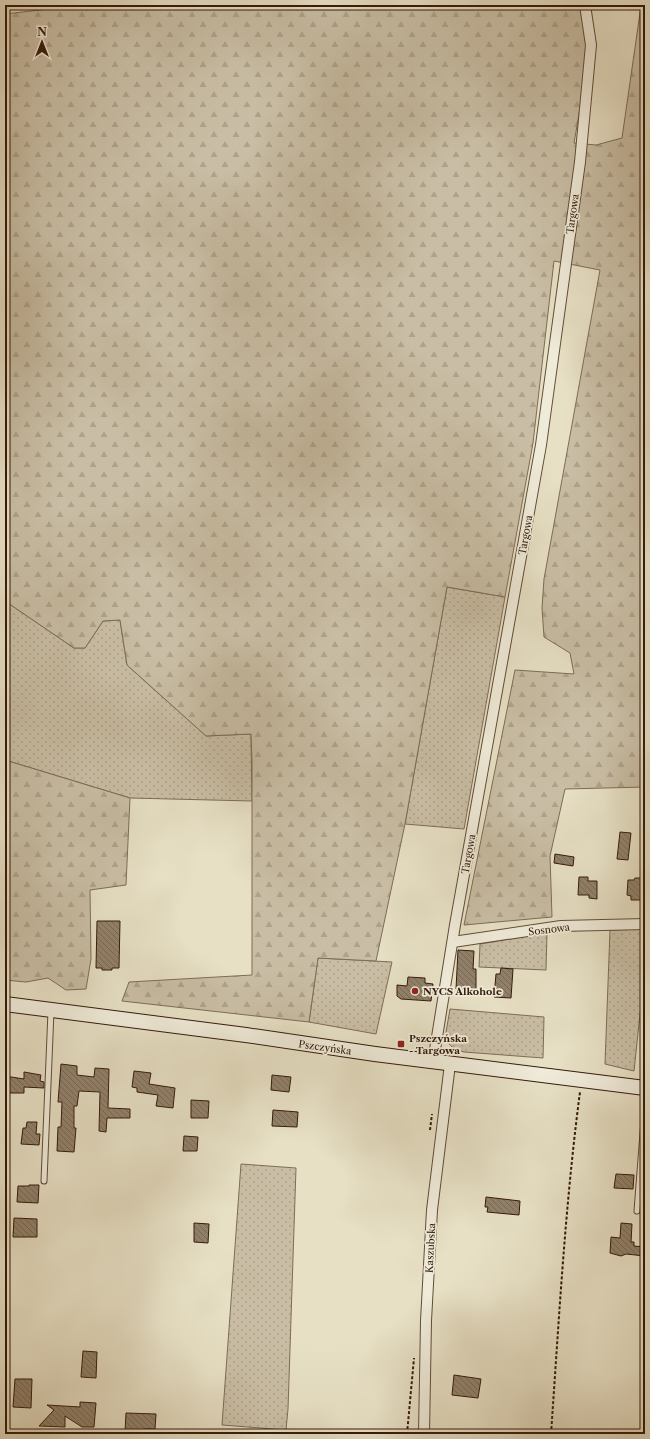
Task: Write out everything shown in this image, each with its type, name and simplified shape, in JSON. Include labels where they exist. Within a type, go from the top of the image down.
[{"type":"main road","name":"Pszczyńska","points":[[5,1004],[246,1035],[433,1062],[582,1079],[645,1088]]},
{"type":"street","name":"Targowa","points":[[433,1062],[541,445],[584,123],[591,45],[585,5]]},
{"type":"street","name":"Sosnowa","points":[[453,942],[561,926],[645,924]]},
{"type":"street","name":"Kaszubska","points":[[424,1434],[432,1210],[450,1064]]},
{"type":"lane","points":[[44,1181],[51,1010]]},
{"type":"lane","points":[[636,1211],[645,1107]]},
{"type":"path","points":[[551,1434],[564,1234],[572,1153],[582,1079]]},
{"type":"green space","points":[[84,5],[582,5],[587,40],[582,97],[574,143],[596,145],[622,138],[641,6],[645,5],[645,787],[565,789],[550,856],[552,917],[464,925],[515,670],[574,674],[570,653],[544,637],[542,608],[544,579],[600,270],[554,261],[533,443],[505,597],[447,587],[405,824],[376,961],[318,958],[309,1022],[122,1001],[129,982],[252,975],[251,734],[206,736],[127,665],[120,620],[103,621],[85,648],[74,648],[5,601],[5,14]]},
{"type":"green space","points":[[447,587],[505,597],[464,829],[405,824]]},
{"type":"green space","points":[[5,601],[74,648],[85,648],[103,621],[120,620],[127,665],[206,736],[251,734],[252,801],[130,798],[5,760]]},
{"type":"green space","points":[[5,760],[130,798],[126,885],[90,890],[91,959],[86,989],[66,990],[48,978],[26,982],[5,980]]},
{"type":"green space","points":[[645,929],[645,967],[634,1071],[605,1064],[610,930]]},
{"type":"green space","points":[[547,933],[546,970],[479,967],[480,944]]},
{"type":"green space","points":[[318,958],[392,962],[376,1034],[309,1022]]},
{"type":"green space","points":[[450,1009],[544,1017],[543,1058],[464,1052],[455,1049],[445,1038]]},
{"type":"green space","points":[[241,1164],[296,1168],[286,1430],[222,1425]]},
{"type":"building","points":[[620,832],[631,833],[628,860],[617,859]]},
{"type":"building","points":[[555,854],[574,857],[573,866],[554,863]]},
{"type":"building","points":[[579,877],[588,877],[588,881],[597,881],[597,899],[589,898],[589,895],[578,895]]},
{"type":"building","points":[[635,878],[645,878],[645,897],[642,897],[642,900],[631,900],[631,896],[627,895],[628,880],[634,880]]},
{"type":"building","points":[[97,921],[120,921],[119,968],[102,970],[102,968],[96,968]]},
{"type":"building","points":[[458,950],[474,951],[473,969],[476,969],[476,990],[456,989]]},
{"type":"building","points":[[501,968],[513,969],[511,998],[494,997],[496,974],[500,974]]},
{"type":"building","name":"NYCS Alkohole","points":[[408,977],[425,978],[425,983],[433,984],[431,1001],[401,999],[397,996],[397,985],[407,986]]},
{"type":"building","points":[[61,1064],[77,1066],[77,1075],[94,1077],[95,1068],[109,1069],[108,1108],[130,1109],[130,1118],[107,1118],[106,1132],[99,1131],[100,1092],[79,1091],[77,1106],[74,1106],[74,1128],[76,1128],[74,1152],[57,1151],[58,1127],[61,1127],[62,1102],[58,1102]]},
{"type":"building","points":[[134,1071],[151,1073],[149,1084],[175,1088],[173,1108],[156,1106],[158,1095],[137,1092],[137,1088],[132,1087]]},
{"type":"building","points":[[24,1072],[41,1075],[40,1081],[44,1082],[44,1088],[24,1087],[24,1093],[5,1093],[5,1076],[24,1079]]},
{"type":"building","points":[[272,1075],[291,1077],[289,1092],[271,1090]]},
{"type":"building","points":[[191,1100],[209,1101],[208,1118],[191,1118]]},
{"type":"building","points":[[273,1110],[298,1112],[297,1127],[272,1126]]},
{"type":"building","points":[[27,1122],[37,1122],[36,1134],[40,1134],[39,1145],[21,1144],[23,1128],[26,1128]]},
{"type":"building","points":[[184,1136],[198,1137],[197,1151],[183,1151]]},
{"type":"building","points":[[616,1174],[634,1175],[633,1189],[614,1188]]},
{"type":"building","points":[[39,1185],[38,1203],[17,1202],[18,1186]]},
{"type":"building","points":[[486,1197],[520,1201],[519,1215],[487,1212],[488,1207],[485,1207]]},
{"type":"building","points":[[14,1218],[37,1219],[37,1237],[13,1237]]},
{"type":"building","points":[[194,1223],[209,1224],[208,1243],[194,1242]]},
{"type":"building","points":[[621,1223],[632,1224],[631,1242],[634,1242],[634,1246],[645,1247],[645,1256],[626,1254],[621,1256],[610,1253],[611,1237],[620,1238]]},
{"type":"building","points":[[83,1351],[97,1352],[96,1378],[81,1377]]},
{"type":"building","points":[[454,1375],[481,1379],[478,1398],[452,1395]]},
{"type":"building","points":[[15,1379],[32,1379],[31,1408],[13,1407]]},
{"type":"building","points":[[80,1402],[96,1403],[94,1427],[82,1427],[65,1416],[65,1427],[39,1426],[54,1410],[47,1405],[80,1407]]},
{"type":"building","points":[[126,1413],[156,1414],[155,1429],[144,1429],[144,1433],[125,1432]]},
{"type":"place","name":"NYCS Alkohole","points":[[415,991]]},
{"type":"place","name":"Pszczyńska - Targowa","points":[[401,1044]]}]
